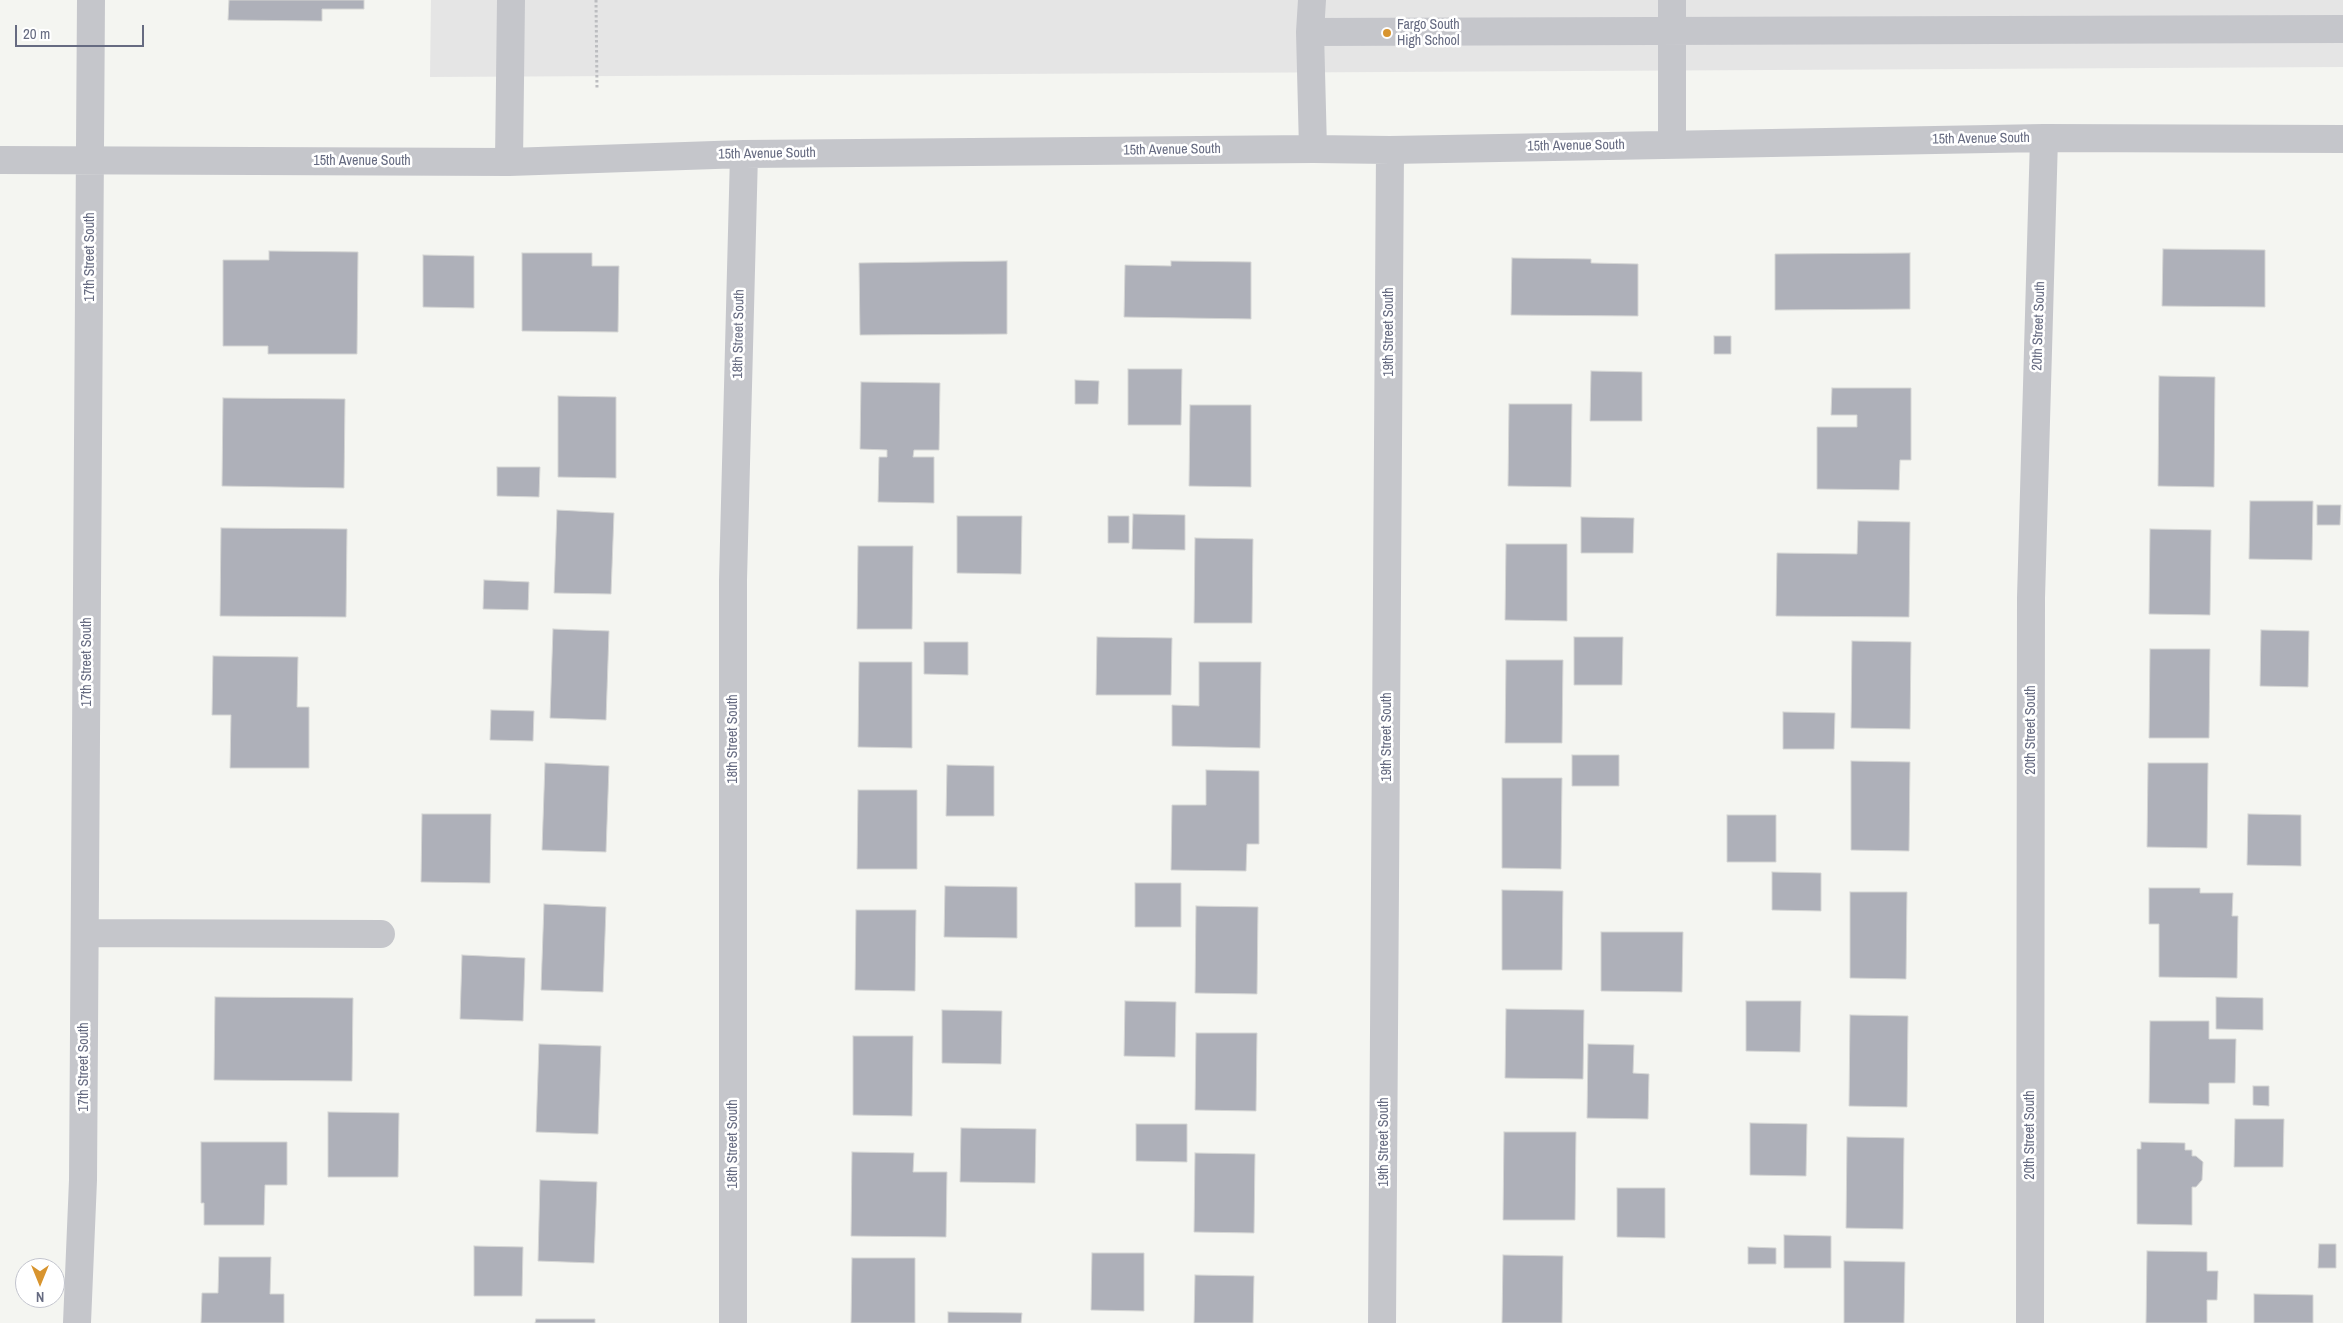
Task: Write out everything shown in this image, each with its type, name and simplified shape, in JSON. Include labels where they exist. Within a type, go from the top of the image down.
[{"type":"street","name":"17th Street South","points":[[78,1323],[84,1180],[91,0]]},
{"type":"street","points":[[508,162],[510,0]]},
{"type":"street","points":[[1312,0],[1310,32],[1313,149]]},
{"type":"street","points":[[1672,0],[1672,144]]},
{"type":"street","points":[[1310,32],[2343,29]]},
{"type":"street","name":"15th Avenue South","points":[[0,160],[508,162],[744,154],[1390,150],[2044,138],[2343,139]]},
{"type":"street","name":"20th Street South","points":[[2030,1323],[2031,598],[2044,138]]},
{"type":"street","name":"19th Street South","points":[[1382,1323],[1390,150]]},
{"type":"street","name":"18th Street South","points":[[734,1323],[733,580],[744,154]]},
{"type":"street","points":[[85,933],[381,934]]},
{"type":"path","points":[[596,0],[598,88]]},
{"type":"shaded area","name":"Fargo South High School","points":[[431,0],[2343,0],[2343,67],[430,77]]},
{"type":"building","points":[[229,0],[364,0],[364,9],[322,9],[322,21],[228,20]]},
{"type":"building","points":[[2163,249],[2265,250],[2265,307],[2162,306]]},
{"type":"building","points":[[269,251],[358,252],[357,354],[268,354],[268,346],[223,346],[223,260],[269,260]]},
{"type":"building","points":[[522,253],[592,253],[592,266],[619,266],[618,332],[522,331]]},
{"type":"building","points":[[1910,253],[1910,309],[1775,310],[1775,254]]},
{"type":"building","points":[[423,255],[474,256],[474,308],[423,307]]},
{"type":"building","points":[[1512,258],[1591,259],[1591,263],[1638,264],[1638,316],[1511,315]]},
{"type":"building","points":[[1007,261],[1007,334],[860,335],[859,263]]},
{"type":"building","points":[[1171,261],[1251,262],[1251,319],[1124,317],[1125,265],[1171,266]]},
{"type":"building","points":[[1714,336],[1731,336],[1731,354],[1714,354]]},
{"type":"building","points":[[1128,369],[1182,369],[1181,425],[1128,425]]},
{"type":"building","points":[[1591,371],[1642,372],[1642,421],[1590,421]]},
{"type":"building","points":[[2159,376],[2215,377],[2214,487],[2158,486]]},
{"type":"building","points":[[1075,380],[1099,381],[1098,404],[1075,404]]},
{"type":"building","points":[[861,382],[940,383],[939,450],[914,450],[913,457],[934,457],[934,503],[878,502],[879,457],[887,457],[887,450],[860,449]]},
{"type":"building","points":[[1832,388],[1911,388],[1911,460],[1900,460],[1899,490],[1817,489],[1817,427],[1857,427],[1857,415],[1831,415]]},
{"type":"building","points":[[558,396],[616,397],[616,478],[558,477]]},
{"type":"building","points":[[223,398],[345,399],[344,488],[222,486]]},
{"type":"building","points":[[1509,404],[1572,404],[1571,487],[1508,486]]},
{"type":"building","points":[[1190,405],[1251,405],[1251,487],[1189,486]]},
{"type":"building","points":[[497,467],[540,467],[539,497],[497,496]]},
{"type":"building","points":[[2250,501],[2313,501],[2312,560],[2249,559]]},
{"type":"building","points":[[2317,505],[2341,505],[2340,525],[2317,525]]},
{"type":"building","points":[[557,510],[614,513],[611,594],[554,593]]},
{"type":"building","points":[[1133,514],[1185,515],[1185,550],[1132,549]]},
{"type":"building","points":[[957,516],[1022,516],[1021,574],[957,573]]},
{"type":"building","points":[[1108,516],[1129,516],[1129,543],[1108,543]]},
{"type":"building","points":[[1581,517],[1634,518],[1633,553],[1581,553]]},
{"type":"building","points":[[1858,521],[1910,522],[1909,617],[1776,616],[1777,553],[1857,554]]},
{"type":"building","points":[[221,528],[347,529],[346,617],[220,616]]},
{"type":"building","points":[[2150,529],[2211,530],[2210,615],[2149,614]]},
{"type":"building","points":[[1195,538],[1253,539],[1252,623],[1194,623]]},
{"type":"building","points":[[1506,544],[1567,544],[1567,621],[1505,620]]},
{"type":"building","points":[[858,546],[913,546],[912,629],[857,629]]},
{"type":"building","points":[[484,580],[529,582],[528,610],[483,609]]},
{"type":"building","points":[[553,629],[609,631],[606,720],[550,718]]},
{"type":"building","points":[[2261,630],[2309,631],[2308,687],[2260,686]]},
{"type":"building","points":[[1097,637],[1172,638],[1171,695],[1096,695]]},
{"type":"building","points":[[1574,637],[1623,637],[1622,685],[1574,685]]},
{"type":"building","points":[[1852,641],[1911,642],[1910,729],[1851,728]]},
{"type":"building","points":[[924,642],[968,642],[968,675],[924,674]]},
{"type":"building","points":[[2150,649],[2210,649],[2209,738],[2149,738]]},
{"type":"building","points":[[213,656],[298,657],[297,707],[309,707],[309,768],[230,768],[231,715],[212,715]]},
{"type":"building","points":[[1506,660],[1563,660],[1562,743],[1505,743]]},
{"type":"building","points":[[859,662],[912,662],[912,748],[858,747]]},
{"type":"building","points":[[1199,662],[1261,662],[1260,748],[1172,746],[1172,705],[1199,706]]},
{"type":"building","points":[[491,710],[534,711],[533,741],[490,740]]},
{"type":"building","points":[[1783,712],[1835,713],[1834,749],[1783,749]]},
{"type":"building","points":[[1572,755],[1619,755],[1619,786],[1572,786]]},
{"type":"building","points":[[1851,761],[1910,762],[1909,851],[1851,850]]},
{"type":"building","points":[[545,763],[609,766],[606,852],[542,850]]},
{"type":"building","points":[[2148,763],[2208,763],[2207,848],[2147,847]]},
{"type":"building","points":[[947,765],[994,766],[994,816],[946,816]]},
{"type":"building","points":[[1206,770],[1259,771],[1259,844],[1247,844],[1246,871],[1171,870],[1172,805],[1206,805]]},
{"type":"building","points":[[1502,778],[1562,778],[1561,869],[1502,868]]},
{"type":"building","points":[[858,790],[917,790],[917,869],[857,869]]},
{"type":"building","points":[[422,814],[491,814],[490,883],[421,882]]},
{"type":"building","points":[[2248,814],[2301,815],[2301,866],[2247,865]]},
{"type":"building","points":[[1727,815],[1776,815],[1776,862],[1727,862]]},
{"type":"building","points":[[1772,872],[1821,873],[1821,911],[1772,910]]},
{"type":"building","points":[[1135,883],[1181,883],[1181,927],[1135,927]]},
{"type":"building","points":[[945,886],[1017,887],[1017,938],[944,937]]},
{"type":"building","points":[[2149,888],[2200,888],[2200,893],[2233,893],[2232,916],[2238,916],[2237,978],[2159,977],[2159,924],[2149,924]]},
{"type":"building","points":[[1502,890],[1563,891],[1562,970],[1502,970]]},
{"type":"building","points":[[1850,892],[1907,892],[1906,979],[1850,978]]},
{"type":"building","points":[[544,904],[606,907],[603,992],[541,990]]},
{"type":"building","points":[[1196,906],[1258,907],[1257,994],[1195,993]]},
{"type":"building","points":[[856,910],[916,910],[915,991],[855,990]]},
{"type":"building","points":[[1601,932],[1683,932],[1682,992],[1601,991]]},
{"type":"building","points":[[462,955],[525,958],[523,1021],[460,1019]]},
{"type":"building","points":[[215,997],[353,998],[352,1081],[214,1080]]},
{"type":"building","points":[[2216,997],[2263,998],[2263,1030],[2216,1029]]},
{"type":"building","points":[[1125,1001],[1176,1002],[1175,1057],[1124,1056]]},
{"type":"building","points":[[1746,1001],[1801,1001],[1800,1052],[1746,1051]]},
{"type":"building","points":[[1506,1009],[1584,1010],[1583,1079],[1505,1078]]},
{"type":"building","points":[[942,1010],[1002,1011],[1001,1064],[942,1063]]},
{"type":"building","points":[[1850,1015],[1908,1016],[1907,1107],[1849,1106]]},
{"type":"building","points":[[2150,1021],[2209,1021],[2209,1039],[2236,1039],[2235,1083],[2209,1083],[2209,1104],[2149,1103]]},
{"type":"building","points":[[1196,1033],[1257,1033],[1256,1111],[1195,1110]]},
{"type":"building","points":[[853,1036],[913,1036],[912,1116],[853,1115]]},
{"type":"building","points":[[539,1044],[601,1046],[598,1134],[536,1132]]},
{"type":"building","points":[[1588,1044],[1634,1045],[1633,1073],[1649,1074],[1648,1119],[1587,1118]]},
{"type":"building","points":[[2253,1086],[2269,1086],[2269,1106],[2253,1105]]},
{"type":"building","points":[[328,1112],[399,1113],[398,1177],[328,1177]]},
{"type":"building","points":[[2235,1119],[2284,1119],[2283,1167],[2234,1167]]},
{"type":"building","points":[[1750,1123],[1807,1124],[1806,1176],[1750,1175]]},
{"type":"building","points":[[1136,1124],[1187,1124],[1187,1162],[1136,1161]]},
{"type":"building","points":[[961,1128],[1036,1129],[1035,1183],[960,1182]]},
{"type":"building","points":[[1504,1132],[1576,1132],[1575,1220],[1503,1220]]},
{"type":"building","points":[[1847,1137],[1904,1138],[1903,1229],[1846,1228]]},
{"type":"building","points":[[201,1142],[287,1142],[287,1185],[265,1185],[264,1225],[204,1225],[204,1203],[201,1203]]},
{"type":"building","points":[[2141,1142],[2185,1143],[2185,1150],[2192,1150],[2192,1156],[2196,1156],[2203,1162],[2202,1180],[2196,1187],[2192,1187],[2192,1225],[2137,1224],[2137,1149],[2141,1149]]},
{"type":"building","points":[[852,1152],[914,1153],[913,1172],[947,1172],[946,1237],[851,1236]]},
{"type":"building","points":[[1195,1153],[1255,1154],[1254,1233],[1194,1232]]},
{"type":"building","points":[[540,1180],[597,1182],[594,1263],[538,1261]]},
{"type":"building","points":[[1617,1188],[1665,1188],[1665,1238],[1617,1237]]},
{"type":"building","points":[[1784,1235],[1831,1236],[1831,1268],[1784,1268]]},
{"type":"building","points":[[2319,1244],[2336,1244],[2336,1268],[2318,1268]]},
{"type":"building","points":[[474,1246],[523,1247],[522,1296],[474,1296]]},
{"type":"building","points":[[1748,1247],[1776,1248],[1776,1264],[1748,1264]]},
{"type":"building","points":[[2147,1251],[2207,1252],[2207,1271],[2218,1271],[2217,1300],[2207,1300],[2207,1323],[2146,1323]]},
{"type":"building","points":[[1092,1253],[1144,1253],[1144,1311],[1091,1310]]},
{"type":"building","points":[[1503,1255],[1563,1256],[1562,1323],[1502,1323]]},
{"type":"building","points":[[219,1257],[271,1257],[270,1294],[284,1294],[284,1323],[201,1323],[202,1293],[218,1293]]},
{"type":"building","points":[[852,1258],[915,1258],[915,1323],[851,1323]]},
{"type":"building","points":[[1844,1261],[1905,1262],[1904,1323],[1844,1323]]},
{"type":"building","points":[[1195,1275],[1254,1276],[1253,1323],[1194,1323]]},
{"type":"building","points":[[2254,1294],[2313,1295],[2313,1323],[2254,1323]]},
{"type":"building","points":[[948,1312],[1022,1313],[1021,1323],[948,1323]]},
{"type":"building","points":[[536,1319],[595,1319],[595,1323],[535,1323]]},
{"type":"place","name":"Fargo South High School","points":[[1387,33]]}]
